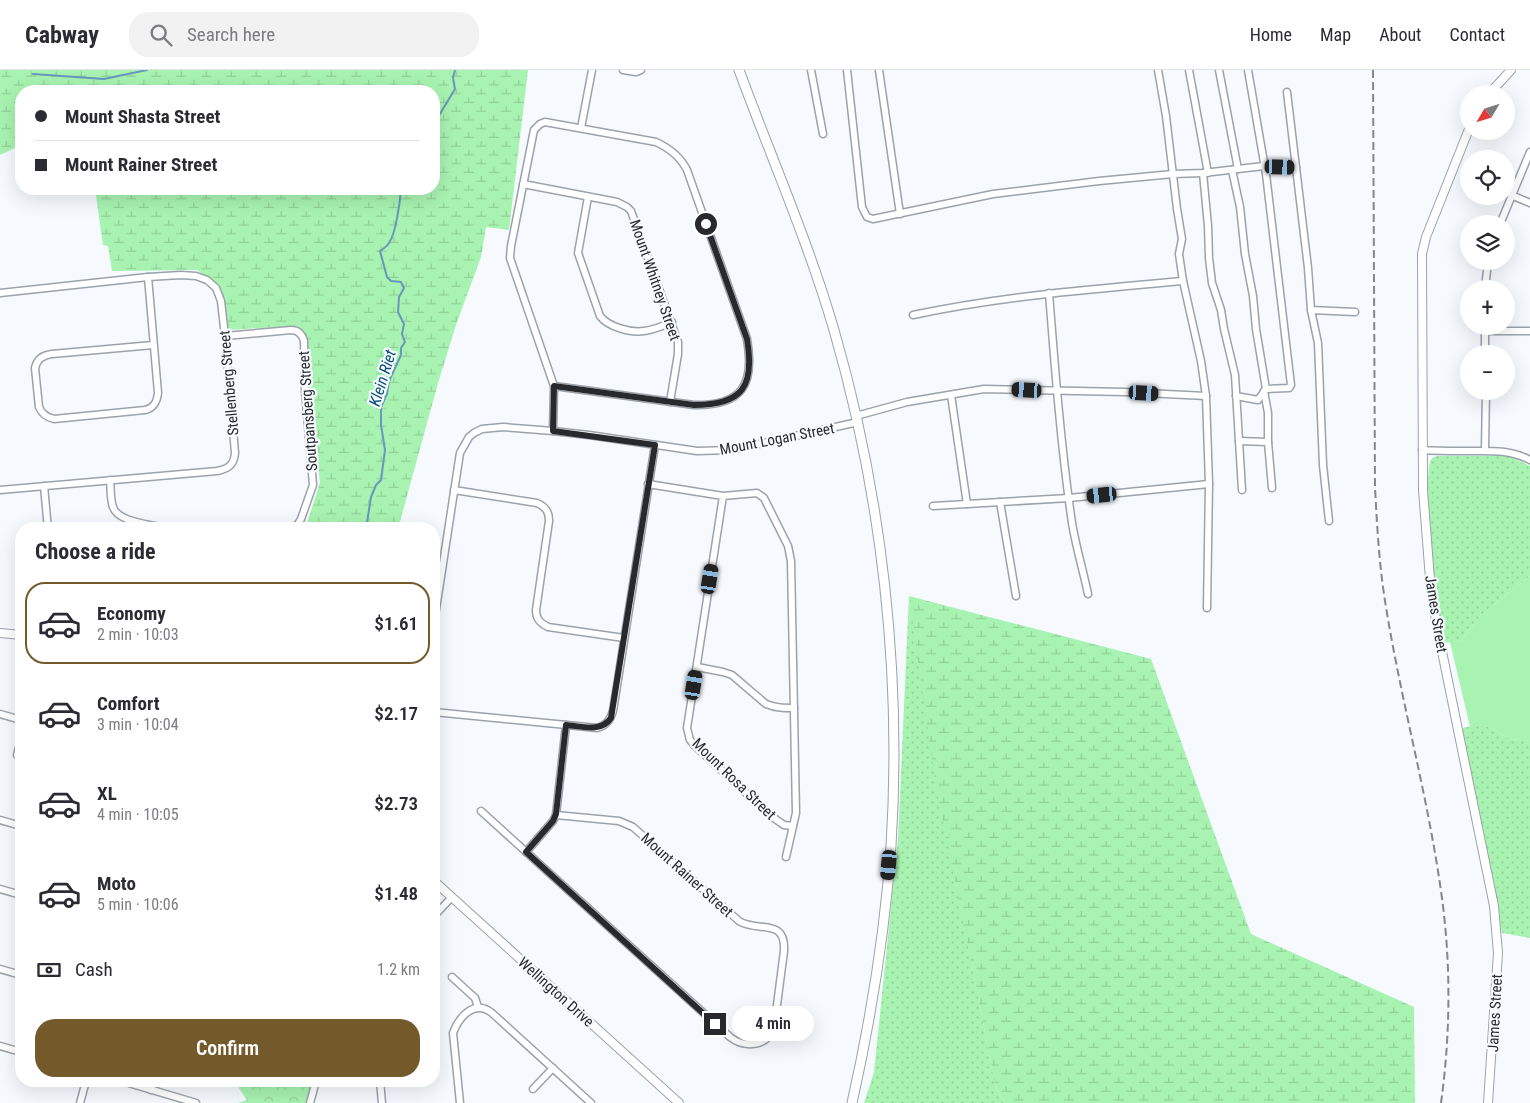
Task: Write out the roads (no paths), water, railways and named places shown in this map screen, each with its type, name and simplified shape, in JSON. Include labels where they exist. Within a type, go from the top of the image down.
[{"type":"main road","points":[[739,70],[822,288],[857,419],[874,508],[883,573],[890,646],[893,743],[891,842],[886,901],[870,1013],[852,1103]]},
{"type":"street","points":[[581,128],[592,70]]},
{"type":"street","points":[[623,70],[636,72],[641,70]]},
{"type":"street","points":[[810,70],[823,134]]},
{"type":"street","points":[[846,70],[864,212],[867,217],[873,218],[900,214],[993,194],[1099,181],[1205,173],[1264,166],[1296,167]]},
{"type":"street","points":[[879,70],[900,214]]},
{"type":"street","points":[[1158,70],[1182,239],[1179,254],[1183,281],[1201,361],[1206,396],[1209,484],[1207,608]]},
{"type":"street","points":[[1189,70],[1205,173],[1212,283],[1221,310],[1234,374],[1242,490]]},
{"type":"street","points":[[1219,70],[1235,169],[1268,413],[1268,442],[1272,488]]},
{"type":"street","points":[[1248,70],[1264,166],[1291,385],[1289,388],[1265,390]]},
{"type":"street","points":[[1497,85],[1511,70]]},
{"type":"street","points":[[1287,92],[1312,310],[1318,343],[1323,465],[1329,521]]},
{"type":"street","points":[[553,431],[554,386],[510,258],[531,138],[537,126],[545,122],[656,142],[670,150],[687,170],[747,339],[749,349],[747,383],[739,395],[734,398],[704,405],[554,386]]},
{"type":"street","name":"James Street","points":[[1465,140],[1426,238],[1422,254],[1422,450],[1424,518],[1437,627],[1492,897],[1497,931],[1498,962],[1488,1103]]},
{"type":"street","points":[[1515,186],[1530,152]]},
{"type":"street","name":"Mount Whitney Street","points":[[523,184],[617,202],[631,211],[678,342],[678,354],[670,402]]},
{"type":"street","points":[[588,197],[578,253],[600,316],[604,321],[614,326],[642,332],[672,322]]},
{"type":"street","points":[[1515,197],[1530,203]]},
{"type":"street","points":[[148,276],[158,393],[155,404],[148,410],[54,419],[46,417],[41,411],[35,368],[36,363],[42,357],[52,354],[153,345]]},
{"type":"street","name":"Stellenberg Street","points":[[0,292],[148,276],[196,276],[210,282],[219,294],[225,336],[235,453],[233,463],[224,470],[0,490]]},
{"type":"street","points":[[912,315],[949,307],[1049,294],[1183,281]]},
{"type":"street","points":[[1049,294],[1056,391],[1069,498],[1088,594]]},
{"type":"street","points":[[1312,310],[1355,312]]},
{"type":"street","name":"Soutpansberg Street","points":[[225,336],[294,330],[302,336],[304,341],[305,390],[313,485],[299,522]]},
{"type":"street","points":[[1515,330],[1530,331]]},
{"type":"street","name":"Mount Logan Street","points":[[440,582],[460,453],[469,437],[482,429],[553,431],[697,451],[719,451],[771,442],[857,419],[907,402],[984,389],[1206,396]]},
{"type":"street","points":[[1236,396],[1258,400],[1265,390]]},
{"type":"street","points":[[951,395],[967,504]]},
{"type":"street","points":[[1485,450],[1486,400]]},
{"type":"street","points":[[1239,440],[1268,442]]},
{"type":"street","points":[[440,713],[597,728],[609,722],[613,711],[655,445]]},
{"type":"street","points":[[1422,450],[1510,452],[1530,460]]},
{"type":"street","points":[[110,480],[112,504],[117,514],[123,518],[139,522]]},
{"type":"street","name":"Mount Rosa Street","points":[[648,484],[723,496],[752,493],[762,496],[788,546],[791,561],[796,814],[793,826],[778,822],[700,752],[690,740],[687,728],[723,496]]},
{"type":"street","points":[[933,506],[1069,498],[1209,484]]},
{"type":"street","points":[[44,486],[47,522]]},
{"type":"street","points":[[454,490],[537,503],[544,507],[549,516],[549,521],[536,610],[539,620],[548,626],[624,638]]},
{"type":"street","points":[[1000,502],[1016,596]]},
{"type":"street","points":[[0,633],[15,634]]},
{"type":"street","points":[[697,667],[732,675],[770,706],[794,708]]},
{"type":"street","points":[[0,714],[15,718]]},
{"type":"street","points":[[526,852],[553,821],[556,814],[566,725]]},
{"type":"street","name":"Mount Rainer Street","points":[[481,811],[735,1041],[751,1044],[765,1039],[772,1034],[784,951],[784,940],[781,934],[774,929],[747,925],[739,921],[633,827],[619,821],[556,814]]},
{"type":"street","points":[[0,820],[15,824]]},
{"type":"street","points":[[786,857],[793,826]]},
{"type":"street","name":"Wellington Drive","points":[[440,886],[679,1103]]},
{"type":"street","points":[[0,889],[15,893]]},
{"type":"street","points":[[440,910],[452,897]]},
{"type":"street","points":[[0,969],[15,973]]},
{"type":"street","points":[[452,977],[475,998],[478,1007]]},
{"type":"street","points":[[460,1103],[453,1033],[457,1024],[470,1010],[478,1007],[492,1012],[591,1103]]},
{"type":"street","points":[[0,1046],[15,1050]]},
{"type":"street","points":[[532,1090],[553,1068]]},
{"type":"street","points":[[80,1103],[84,1087]]},
{"type":"street","points":[[141,1087],[196,1103]]},
{"type":"street","points":[[310,1103],[314,1087]]},
{"type":"street","points":[[381,1087],[382,1103]]},
{"type":"waterway","points":[[33,74],[104,79],[147,70]]},
{"type":"waterway","name":"Klein Riet","points":[[440,114],[455,89],[453,78],[455,70]]},
{"type":"waterway","name":"Klein Riet","points":[[367,522],[371,497],[376,485],[381,480],[385,450],[381,425],[381,407],[387,394],[389,381],[401,355],[401,348],[405,342],[402,334],[404,324],[398,312],[399,297],[404,288],[401,282],[391,281],[387,277],[380,251],[389,243],[394,232],[400,195]]},
{"type":"railway","points":[[1373,70],[1375,487],[1377,530],[1383,587],[1399,677],[1431,829],[1446,930],[1448,1029],[1441,1103]]}]
